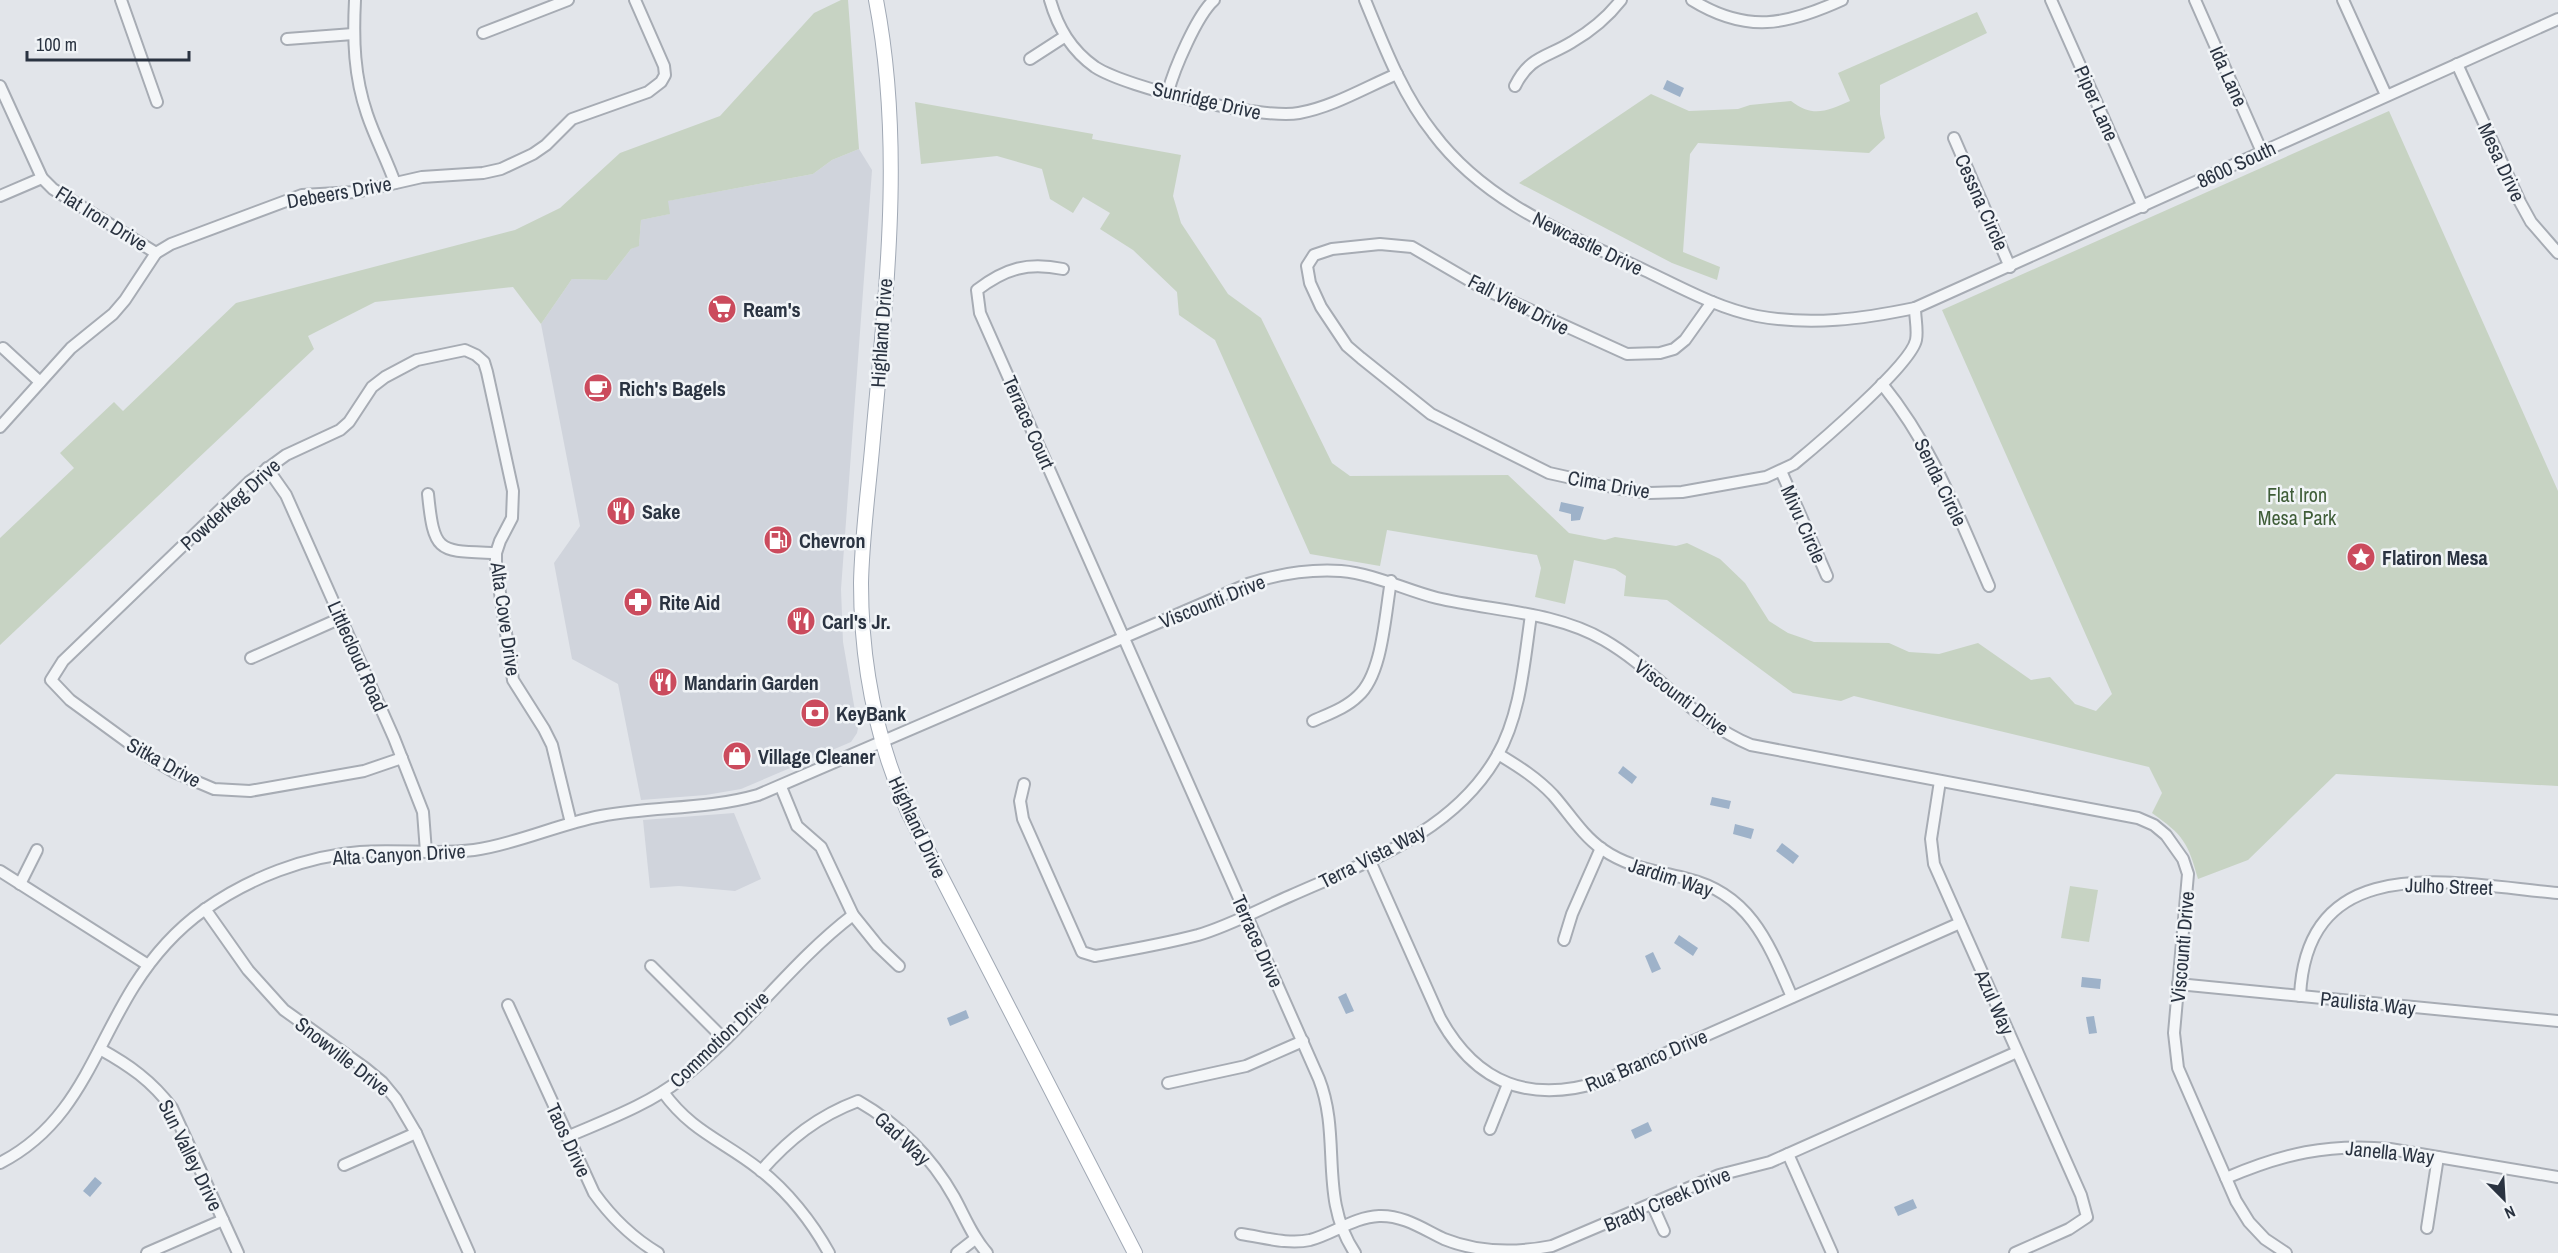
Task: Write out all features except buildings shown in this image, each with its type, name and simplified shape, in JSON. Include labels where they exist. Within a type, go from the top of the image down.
[{"type":"main road","name":"Highland Drive","points":[[876,0],[890,115],[891,200],[861,582],[867,668],[883,742],[897,786],[914,825],[1135,1253]]},
{"type":"street","points":[[121,0],[158,102]]},
{"type":"street","points":[[355,0],[354,51],[362,98],[395,183]]},
{"type":"street","points":[[483,33],[568,0]]},
{"type":"street","name":"Debeers Drive","points":[[0,427],[77,342],[113,314],[156,253],[171,244],[302,195],[356,192],[444,174],[483,173],[518,163],[546,145],[572,119],[648,92],[661,82],[665,75],[664,66],[635,0]]},
{"type":"street","name":"Sunridge Drive","points":[[1050,0],[1064,37],[1079,54],[1113,77],[1276,116],[1320,108],[1397,74]]},
{"type":"street","points":[[1168,92],[1173,74],[1197,25],[1214,0]]},
{"type":"street","name":"Newcastle Drive","points":[[1365,0],[1397,74],[1433,134],[1454,158],[1493,193],[1527,214],[1712,302],[1757,316],[1807,321],[1861,319],[1915,308]]},
{"type":"street","points":[[1515,86],[1522,72],[1535,59],[1569,44],[1592,30],[1621,0]]},
{"type":"street","points":[[1692,0],[1713,11],[1750,23],[1772,23],[1794,19],[1842,0]]},
{"type":"street","name":"Piper Lane","points":[[2051,0],[2143,207]]},
{"type":"street","name":"Ida Lane","points":[[2195,0],[2262,152]]},
{"type":"street","points":[[2343,0],[2386,96]]},
{"type":"street","name":"8600 South","points":[[1915,308],[2558,19]]},
{"type":"street","points":[[287,39],[353,34]]},
{"type":"street","points":[[1030,59],[1064,37]]},
{"type":"street","name":"Mesa Drive","points":[[2457,64],[2520,202],[2531,222],[2558,253]]},
{"type":"street","name":"Flat Iron Drive","points":[[0,86],[42,178],[53,189],[156,253]]},
{"type":"street","name":"Cessna Circle","points":[[1954,138],[2010,267]]},
{"type":"street","points":[[0,196],[42,178]]},
{"type":"street","name":"Fall View Drive","points":[[1309,260],[1320,252],[1332,249],[1380,243],[1412,247],[1484,289],[1627,354],[1660,353],[1674,349],[1685,340],[1712,302]]},
{"type":"street","name":"Cima Drive","points":[[1309,260],[1308,275],[1321,308],[1347,346],[1431,414],[1538,468],[1582,482],[1650,493],[1712,487],[1756,479],[1781,471],[1807,453],[1905,361],[1916,340],[1915,308]]},
{"type":"street","name":"Terrace Court","points":[[1063,269],[1042,265],[1016,268],[996,277],[977,290],[978,302],[1122,638]]},
{"type":"street","points":[[3,348],[40,382]]},
{"type":"street","name":"Powderkeg Drive","points":[[51,680],[71,653],[249,482],[286,455],[340,430],[349,422],[372,387],[401,366],[417,360],[465,350],[484,362],[487,372]]},
{"type":"street","name":"Alta Cove Drive","points":[[487,372],[513,491],[512,518],[496,553],[513,680],[552,745],[571,823]]},
{"type":"street","name":"Senda Circle","points":[[1882,384],[1901,408],[1926,447],[1989,586]]},
{"type":"street","name":"Littlecloud Road","points":[[267,468],[286,495],[402,758],[423,812],[426,852]]},
{"type":"street","name":"Mivu Circle","points":[[1781,471],[1827,576]]},
{"type":"street","points":[[428,494],[431,528],[441,545],[447,550],[460,552],[496,553]]},
{"type":"street","name":"Viscounti Drive","points":[[883,742],[1248,584],[1270,577],[1327,570],[1355,573],[1390,581],[1434,597],[1532,615],[1574,627],[1603,640],[1637,663],[1722,730],[1751,745],[2138,818],[2154,825],[2166,835],[2183,859],[2188,874],[2174,1033],[2178,1068],[2226,1178],[2250,1222],[2265,1239],[2286,1253]]},
{"type":"street","points":[[1313,721],[1344,707],[1359,696],[1367,686],[1376,662],[1390,581]]},
{"type":"street","name":"Terra Vista Way","points":[[1024,784],[1020,801],[1023,819],[1082,952],[1095,956],[1182,939],[1215,929],[1398,848],[1446,816],[1483,777],[1498,754],[1515,708],[1532,615]]},
{"type":"street","points":[[251,658],[341,618]]},
{"type":"street","name":"Terrace Drive","points":[[1122,638],[1325,1094],[1329,1111],[1332,1191],[1342,1227],[1356,1253]]},
{"type":"street","name":"Sitka Drive","points":[[51,680],[70,700],[152,759],[174,772],[214,789],[250,790],[364,771],[402,758]]},
{"type":"street","name":"Alta Canyon Drive","points":[[0,1164],[31,1145],[67,1108],[134,987],[148,964],[165,944],[205,909],[264,877],[327,856],[361,851],[473,850],[496,846],[571,823],[619,813],[731,803],[781,787],[883,742]]},
{"type":"street","name":"Jardim Way","points":[[1498,754],[1537,780],[1587,837],[1601,848],[1622,861],[1644,870],[1689,879],[1730,898],[1748,914],[1762,932],[1792,997]]},
{"type":"street","name":"Azul Way","points":[[1940,781],[1931,840],[1939,877],[2081,1195],[2087,1217],[2069,1229],[2015,1253]]},
{"type":"street","points":[[781,787],[797,826],[821,847],[853,915],[878,946],[899,966]]},
{"type":"street","points":[[1564,940],[1572,914],[1601,848]]},
{"type":"street","points":[[20,884],[36,850]]},
{"type":"street","name":"Rua Branco Drive","points":[[1370,861],[1440,1018],[1452,1039],[1468,1058],[1487,1073],[1509,1084],[1532,1090],[1557,1092],[1604,1081],[1960,922]]},
{"type":"street","points":[[0,872],[148,964]]},
{"type":"street","name":"Julho Street","points":[[2300,996],[2304,957],[2314,933],[2329,914],[2350,900],[2373,890],[2422,882],[2558,893]]},
{"type":"street","name":"Snowville Drive","points":[[205,909],[269,996],[284,1010],[382,1082],[401,1107],[416,1133],[469,1253]]},
{"type":"street","name":"Commotion Drive","points":[[567,1137],[663,1092],[689,1073],[809,951],[853,915]]},
{"type":"street","points":[[651,966],[724,1039]]},
{"type":"street","name":"Paulista Way","points":[[2178,984],[2558,1021]]},
{"type":"street","name":"Taos Drive","points":[[508,1005],[594,1193],[611,1216],[629,1234],[658,1253]]},
{"type":"street","points":[[1168,1083],[1246,1066],[1303,1041]]},
{"type":"street","name":"Sun Valley Drive","points":[[100,1049],[141,1074],[172,1108],[238,1253]]},
{"type":"street","name":"Brady Creek Drive","points":[[1241,1234],[1291,1242],[1308,1241],[1359,1220],[1378,1216],[1394,1217],[1466,1246],[1504,1252],[1528,1251],[1573,1239],[1719,1175],[1758,1166],[1788,1154],[2017,1052]]},
{"type":"street","points":[[1490,1128],[1509,1084]]},
{"type":"street","points":[[663,1092],[685,1119],[698,1130],[761,1170],[814,1228],[829,1253]]},
{"type":"street","name":"Gad Way","points":[[761,1170],[795,1135],[837,1109],[858,1101],[876,1111],[920,1149],[954,1197],[975,1239],[987,1253]]},
{"type":"street","points":[[344,1165],[416,1133]]},
{"type":"street","name":"Janella Way","points":[[2226,1178],[2278,1157],[2338,1147],[2390,1149],[2558,1178]]},
{"type":"street","points":[[1788,1154],[1832,1253]]},
{"type":"street","points":[[2427,1228],[2438,1157]]},
{"type":"street","points":[[1652,1204],[1664,1231]]},
{"type":"street","points":[[147,1253],[223,1220]]},
{"type":"street","points":[[957,1253],[975,1239]]},
{"type":"shaded area","points":[[859,149],[872,170],[841,589],[843,642],[857,733],[851,742],[741,789],[706,795],[641,800],[618,684],[572,659],[554,563],[580,526],[541,324],[572,279],[607,280],[631,249],[639,245],[641,220],[669,214],[667,201],[813,174],[832,160]]},
{"type":"shaded area","points":[[734,813],[761,879],[735,891],[679,886],[650,888],[643,820]]},
{"type":"green space","points":[[841,0],[848,0],[859,149],[832,160],[813,174],[668,201],[670,214],[641,220],[639,246],[631,249],[607,280],[572,279],[541,324],[513,287],[375,302],[308,336],[314,349],[0,645],[0,538],[74,468],[60,453],[114,402],[123,411],[236,303],[515,230],[560,208],[620,153],[720,116],[814,13]]},
{"type":"green space","points":[[1977,12],[1987,33],[1880,85],[1880,114],[1885,138],[1869,153],[1698,143],[1690,154],[1683,252],[1720,267],[1717,280],[1672,263],[1519,183],[1651,94],[1689,111],[1738,109],[1750,105],[1791,101],[1806,110],[1820,111],[1834,108],[1850,101],[1838,73]]},
{"type":"green space","name":"Flat Iron Mesa Park","points":[[915,102],[1093,134],[1092,139],[1181,155],[1173,196],[1181,223],[1228,294],[1261,318],[1332,463],[1350,476],[1508,475],[1569,533],[1605,540],[1615,537],[1676,546],[1687,543],[1720,559],[1745,583],[1769,621],[1788,633],[1814,642],[1889,643],[1909,652],[1939,654],[1978,643],[2031,680],[2050,677],[2075,704],[2096,711],[2112,694],[1942,310],[2389,111],[2558,491],[2558,786],[2336,774],[2248,860],[2198,879],[2183,840],[2171,827],[2152,813],[2162,793],[2149,767],[1854,696],[1841,701],[1793,693],[1667,600],[1624,596],[1626,576],[1615,569],[1574,560],[1565,604],[1535,597],[1541,568],[1537,555],[1387,530],[1380,566],[1310,554],[1215,340],[1179,315],[1177,292],[1133,250],[1100,229],[1110,213],[1083,197],[1073,213],[1050,199],[1042,169],[997,156],[921,164]]},
{"type":"green space","points":[[2070,886],[2098,890],[2089,942],[2061,938]]},
{"type":"water","points":[[1667,80],[1684,88],[1680,97],[1663,89]]},
{"type":"water","points":[[1561,502],[1584,507],[1580,520],[1571,521],[1571,514],[1559,511]]},
{"type":"water","points":[[1623,766],[1637,777],[1632,784],[1618,773]]},
{"type":"water","points":[[1712,797],[1731,801],[1729,809],[1710,805]]},
{"type":"water","points":[[1735,824],[1754,829],[1751,839],[1733,834]]},
{"type":"water","points":[[1782,843],[1799,856],[1793,864],[1776,851]]},
{"type":"water","points":[[1679,935],[1698,948],[1693,956],[1674,943]]},
{"type":"water","points":[[1653,952],[1661,969],[1652,973],[1645,956]]},
{"type":"water","points":[[2082,977],[2101,979],[2100,989],[2081,987]]},
{"type":"water","points":[[1346,993],[1354,1011],[1346,1014],[1338,997]]},
{"type":"water","points":[[966,1010],[969,1018],[950,1026],[947,1018]]},
{"type":"water","points":[[2094,1016],[2097,1033],[2089,1034],[2086,1017]]},
{"type":"water","points":[[1648,1122],[1652,1131],[1635,1139],[1631,1130]]},
{"type":"water","points":[[95,1177],[102,1183],[90,1197],[83,1191]]},
{"type":"water","points":[[1913,1199],[1917,1208],[1898,1216],[1894,1207]]},
{"type":"place","name":"Ream's","points":[[722,309]]},
{"type":"place","name":"Rich's Bagels","points":[[598,388]]},
{"type":"place","name":"Sake","points":[[621,511]]},
{"type":"place","name":"Chevron","points":[[778,540]]},
{"type":"place","name":"Flatiron Mesa","points":[[2361,557]]},
{"type":"place","name":"Rite Aid","points":[[638,602]]},
{"type":"place","name":"Carl's Jr.","points":[[801,621]]},
{"type":"place","name":"Mandarin Garden","points":[[663,682]]},
{"type":"place","name":"KeyBank","points":[[815,713]]},
{"type":"place","name":"Village Cleaner","points":[[737,756]]}]
